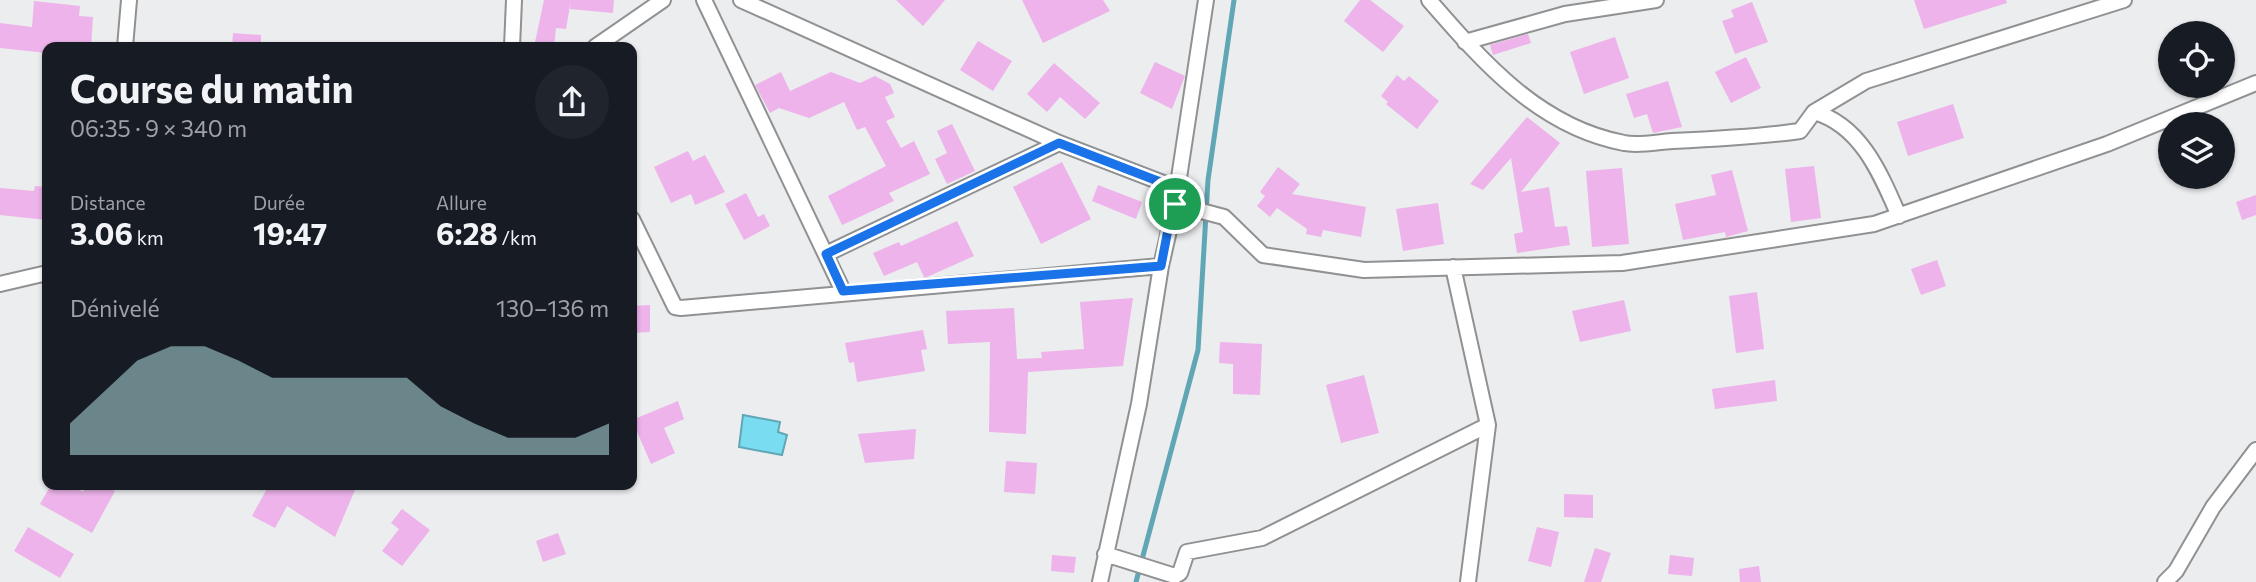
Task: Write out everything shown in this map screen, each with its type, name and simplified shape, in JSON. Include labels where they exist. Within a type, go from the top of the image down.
[{"type":"street","points":[[125,42],[129,0]]},
{"type":"street","points":[[512,42],[514,0]]},
{"type":"street","points":[[602,42],[663,0]]},
{"type":"street","points":[[704,0],[843,291]]},
{"type":"street","points":[[741,0],[1059,143],[1176,188]]},
{"type":"street","points":[[1100,582],[1139,404],[1161,266],[1181,204],[1176,188],[1206,0]]},
{"type":"street","points":[[1429,0],[1465,42],[1526,100],[1558,121],[1627,144],[1800,131],[1814,112],[1866,81],[2124,0]]},
{"type":"street","points":[[1465,42],[1565,13],[1656,0]]},
{"type":"street","points":[[1181,204],[1224,218],[1263,254],[1364,270],[1622,263],[1874,224],[2107,144],[2256,83]]},
{"type":"street","points":[[1814,112],[1827,116],[1864,146],[1899,216]]},
{"type":"street","points":[[826,254],[1059,143]]},
{"type":"street","points":[[637,229],[675,307],[1161,266]]},
{"type":"street","points":[[1452,267],[1488,425],[1468,582]]},
{"type":"street","points":[[0,284],[42,274]]},
{"type":"street","points":[[1105,554],[1175,576],[1180,573],[1187,552],[1194,548],[1262,538],[1282,530],[1488,425]]},
{"type":"street","points":[[2165,582],[2176,570],[2213,507],[2256,450]]},
{"type":"water","points":[[743,415],[780,422],[778,432],[787,435],[782,455],[739,447]]},
{"type":"building","points":[[544,0],[571,0],[566,29],[556,28],[555,42],[535,42]]},
{"type":"building","points":[[571,0],[614,0],[613,13],[570,9]]},
{"type":"building","points":[[896,0],[945,0],[923,26]]},
{"type":"building","points":[[1022,0],[1103,0],[1110,11],[1043,43]]},
{"type":"building","points":[[1360,0],[1370,0],[1404,26],[1383,52],[1344,21]]},
{"type":"building","points":[[1914,0],[2006,0],[2007,3],[1924,29]]},
{"type":"building","points":[[34,1],[80,6],[79,16],[93,17],[91,42],[42,42],[42,52],[0,48],[0,23],[32,27]]},
{"type":"building","points":[[1752,2],[1768,42],[1735,54],[1722,21],[1734,17],[1731,10]]},
{"type":"building","points":[[233,33],[261,35],[261,42],[232,42]]},
{"type":"building","points":[[1528,34],[1531,43],[1493,55],[1490,45]]},
{"type":"building","points":[[1615,37],[1629,78],[1584,94],[1570,52]]},
{"type":"building","points":[[978,41],[1012,61],[993,91],[960,70]]},
{"type":"building","points":[[1746,57],[1761,88],[1731,103],[1715,72]]},
{"type":"building","points":[[1155,62],[1185,76],[1172,109],[1140,93]]},
{"type":"building","points":[[1054,63],[1100,103],[1085,119],[1060,97],[1047,112],[1027,94]]},
{"type":"building","points":[[781,72],[790,91],[831,72],[860,83],[875,76],[890,84],[894,93],[885,97],[895,117],[886,121],[901,148],[914,141],[930,174],[889,193],[894,201],[842,225],[828,196],[886,166],[865,127],[857,130],[844,102],[809,118],[779,108],[770,113],[755,85]]},
{"type":"building","points":[[1397,75],[1404,81],[1409,76],[1439,101],[1417,129],[1386,104],[1388,102],[1381,96]]},
{"type":"building","points":[[1668,81],[1682,127],[1653,133],[1647,114],[1634,118],[1626,94]]},
{"type":"building","points":[[1953,104],[1964,138],[1908,156],[1897,122]]},
{"type":"building","points":[[1527,117],[1560,143],[1521,192],[1549,187],[1555,227],[1567,226],[1570,245],[1517,253],[1514,234],[1523,232],[1511,158],[1483,190],[1470,184]]},
{"type":"building","points":[[952,124],[975,171],[947,184],[935,159],[947,153],[937,131]]},
{"type":"building","points":[[688,151],[693,161],[705,155],[725,192],[695,205],[691,194],[671,203],[654,167]]},
{"type":"building","points":[[1062,162],[1091,219],[1041,244],[1013,187]]},
{"type":"building","points":[[1814,166],[1821,218],[1791,222],[1785,169]]},
{"type":"building","points":[[1278,167],[1300,184],[1292,194],[1366,207],[1361,237],[1323,230],[1321,237],[1306,234],[1307,229],[1277,208],[1270,217],[1257,206],[1265,196],[1260,192]]},
{"type":"building","points":[[1622,168],[1629,244],[1592,247],[1586,171]]},
{"type":"building","points":[[1732,170],[1748,231],[1726,237],[1725,232],[1683,240],[1675,204],[1716,195],[1711,175]]},
{"type":"building","points":[[1098,185],[1142,202],[1136,219],[1092,201]]},
{"type":"building","points":[[35,186],[42,187],[42,219],[0,215],[0,188],[34,191]]},
{"type":"building","points":[[746,193],[758,217],[764,214],[770,226],[744,240],[725,204]]},
{"type":"building","points":[[2256,195],[2256,215],[2242,220],[2236,202]]},
{"type":"building","points":[[1438,203],[1444,244],[1403,251],[1396,209]]},
{"type":"building","points":[[957,221],[974,256],[927,277],[924,277],[917,262],[884,276],[873,253],[899,242],[901,246]]},
{"type":"building","points":[[1937,260],[1946,286],[1921,295],[1911,269]]},
{"type":"building","points":[[1757,292],[1764,349],[1736,353],[1729,296]]},
{"type":"building","points":[[1133,298],[1123,366],[1028,372],[1026,434],[989,432],[990,342],[948,344],[946,311],[1014,308],[1017,359],[1042,358],[1041,352],[1084,349],[1080,302]]},
{"type":"building","points":[[1624,300],[1631,331],[1580,342],[1572,311]]},
{"type":"building","points":[[650,305],[650,332],[637,333],[637,306]]},
{"type":"building","points":[[923,330],[927,349],[921,350],[925,371],[857,382],[854,362],[849,363],[845,343]]},
{"type":"building","points":[[1220,342],[1262,344],[1260,395],[1233,394],[1233,364],[1219,363]]},
{"type":"building","points":[[1364,375],[1379,433],[1341,443],[1326,385]]},
{"type":"building","points":[[1775,380],[1777,401],[1715,409],[1712,389]]},
{"type":"building","points":[[678,401],[684,419],[664,428],[675,453],[651,464],[637,432],[637,418]]},
{"type":"building","points":[[916,429],[914,459],[865,463],[858,434]]},
{"type":"building","points":[[1006,461],[1037,463],[1035,494],[1004,492]]},
{"type":"building","points":[[48,490],[115,491],[92,533],[40,504]]},
{"type":"building","points":[[266,490],[355,490],[335,537],[287,506],[275,528],[252,516]]},
{"type":"building","points":[[1564,494],[1593,495],[1593,518],[1564,517]]},
{"type":"building","points":[[402,509],[430,530],[402,566],[382,551],[399,529],[391,523]]},
{"type":"building","points":[[28,527],[74,554],[60,578],[14,551]]},
{"type":"building","points":[[1537,527],[1559,532],[1551,567],[1528,561]]},
{"type":"building","points":[[558,533],[566,554],[543,562],[536,541]]},
{"type":"building","points":[[1595,548],[1611,553],[1601,582],[1584,582]]},
{"type":"building","points":[[1052,555],[1076,557],[1074,573],[1051,571]]},
{"type":"building","points":[[1670,555],[1694,558],[1692,576],[1668,574]]},
{"type":"building","points":[[1759,566],[1761,582],[1740,582],[1739,569]]},
{"type":"waterway","points":[[1136,582],[1198,350],[1208,180],[1234,0]]},
{"type":"route","points":[[1059,143],[1176,188],[1175,204],[1161,266],[843,291],[826,254],[1059,143]]}]
